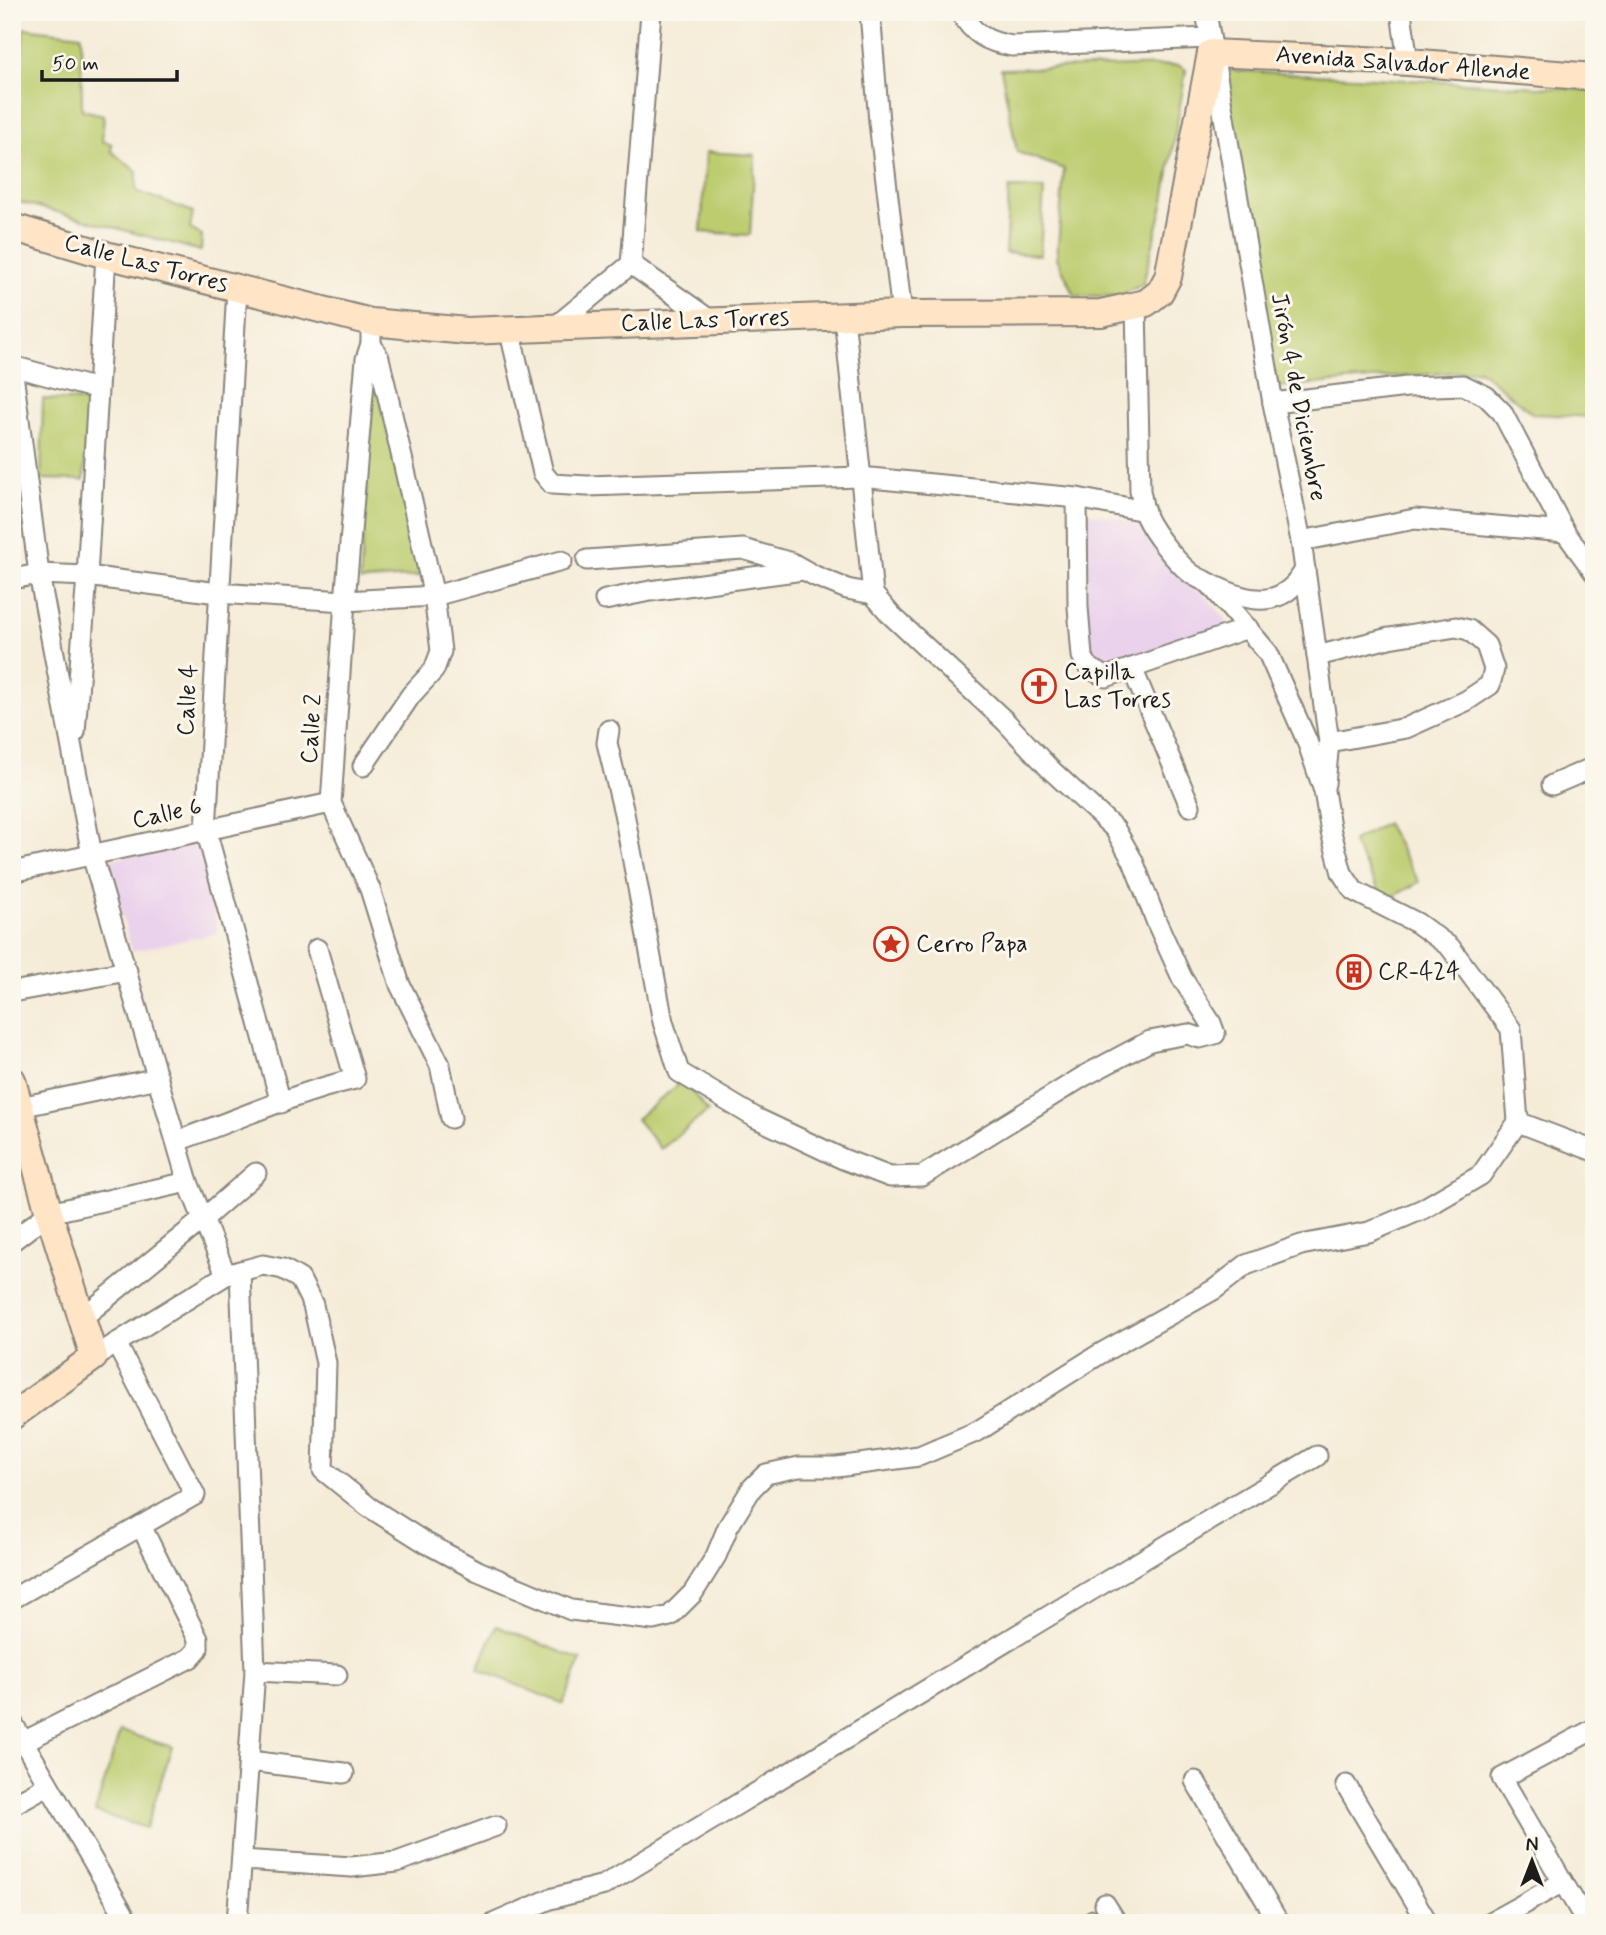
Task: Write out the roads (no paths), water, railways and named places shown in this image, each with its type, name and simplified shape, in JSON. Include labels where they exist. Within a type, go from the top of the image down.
[{"type":"street","points":[[557,326],[631,264],[651,12]]},
{"type":"street","points":[[870,12],[879,122],[902,314]]},
{"type":"street","points":[[960,12],[968,26],[978,35],[992,43],[1012,46],[1210,45]]},
{"type":"street","name":"Jirón 4 de Diciembre","points":[[1206,12],[1273,403],[1301,541],[1329,742],[1324,791]]},
{"type":"street","points":[[1401,12],[1408,62]]},
{"type":"street","name":"Calle Las Torres","points":[[12,227],[237,289],[371,333],[902,314],[1101,313],[1146,303],[1160,292],[1168,277],[1210,45]]},
{"type":"street","name":"Avenida Salvador Allende","points":[[1210,45],[1594,77]]},
{"type":"street","points":[[74,758],[106,255]]},
{"type":"street","points":[[631,264],[710,320]]},
{"type":"street","name":"Calle 4","points":[[237,289],[206,830],[281,1103]]},
{"type":"street","points":[[1136,305],[1140,491],[1145,511],[1159,538],[1190,573],[1255,600],[1283,595],[1297,585],[1305,569]]},
{"type":"street","points":[[609,730],[607,743],[624,813],[663,1022],[679,1072],[756,1118],[843,1159],[890,1177],[922,1176],[1084,1076],[1150,1041],[1188,1034],[1200,1038],[1215,1034],[1212,1023],[1182,978],[1133,860],[1115,829],[1049,769],[1005,721],[891,615],[873,594],[844,316]]},
{"type":"street","points":[[509,328],[543,474],[552,484],[587,486],[860,477],[1077,498],[1145,511]]},
{"type":"street","points":[[363,766],[411,695],[435,670],[441,651],[434,596],[371,333]]},
{"type":"street","name":"Calle 2","points":[[371,333],[366,359],[345,601],[331,803],[370,889],[400,985],[440,1065],[451,1118]]},
{"type":"street","points":[[97,389],[12,366],[39,574],[92,855],[188,1182],[202,1220],[233,1273],[255,1671],[237,1923]]},
{"type":"street","points":[[1273,403],[1407,387],[1463,385],[1486,396],[1502,412],[1565,532],[1594,572]]},
{"type":"street","points":[[1077,498],[1078,607],[1082,656],[1089,668],[1107,677],[1248,628]]},
{"type":"street","points":[[1301,541],[1415,519],[1565,532]]},
{"type":"street","points":[[587,560],[743,548],[792,563],[847,589],[873,594]]},
{"type":"street","points":[[12,579],[39,574],[87,576],[218,593],[345,601],[434,596],[562,561]]},
{"type":"street","points":[[605,600],[649,591],[803,570]]},
{"type":"street","points":[[12,1416],[105,1350],[233,1273],[263,1265],[283,1269],[300,1279],[313,1305],[326,1363],[323,1470],[369,1507],[426,1543],[478,1571],[571,1610],[653,1620],[670,1616],[693,1593],[716,1556],[728,1527],[752,1488],[766,1474],[799,1467],[837,1467],[919,1455],[978,1431],[1098,1355],[1215,1289],[1246,1265],[1301,1245],[1369,1232],[1423,1209],[1481,1175],[1518,1122],[1511,1029],[1450,947],[1417,923],[1354,891],[1342,873],[1324,791],[1307,741],[1268,653],[1209,583]]},
{"type":"street","points":[[1317,656],[1389,638],[1456,626],[1469,630],[1486,645],[1494,669],[1490,685],[1466,701],[1418,723],[1406,728],[1329,742]]},
{"type":"street","points":[[1132,668],[1190,806]]},
{"type":"street","points":[[1552,785],[1594,767]]},
{"type":"street","name":"Calle 6","points":[[12,872],[331,803]]},
{"type":"street","points":[[177,1141],[314,1089],[355,1079],[317,949]]},
{"type":"street","points":[[12,992],[127,971]]},
{"type":"street","points":[[20,1107],[158,1078]]},
{"type":"street","points":[[12,1080],[82,1318],[105,1350],[195,1495],[12,1599]]},
{"type":"street","points":[[1518,1122],[1594,1151]]},
{"type":"street","points":[[82,1318],[256,1173]]},
{"type":"street","points":[[12,1241],[49,1213],[188,1182]]},
{"type":"street","points":[[495,1923],[550,1899],[604,1885],[1317,1456]]},
{"type":"street","points":[[23,1742],[190,1658],[198,1649],[198,1639],[141,1526]]},
{"type":"street","points":[[255,1671],[337,1675]]},
{"type":"street","points":[[12,1722],[129,1923]]},
{"type":"street","points":[[1587,1923],[1502,1778],[1594,1728]]},
{"type":"street","points":[[250,1761],[344,1773]]},
{"type":"street","points":[[1195,1782],[1279,1923]]},
{"type":"street","points":[[12,1805],[48,1785]]},
{"type":"street","points":[[1346,1785],[1428,1923]]},
{"type":"street","points":[[242,1860],[352,1867],[397,1862],[496,1826]]},
{"type":"street","points":[[1489,1923],[1563,1882]]},
{"type":"street","points":[[1105,1904],[1117,1923]]},
{"type":"place","name":"Capilla Las Torres","points":[[1039,686]]},
{"type":"place","name":"Cerro Papa","points":[[891,944]]},
{"type":"place","name":"CR-424","points":[[1354,972]]}]
